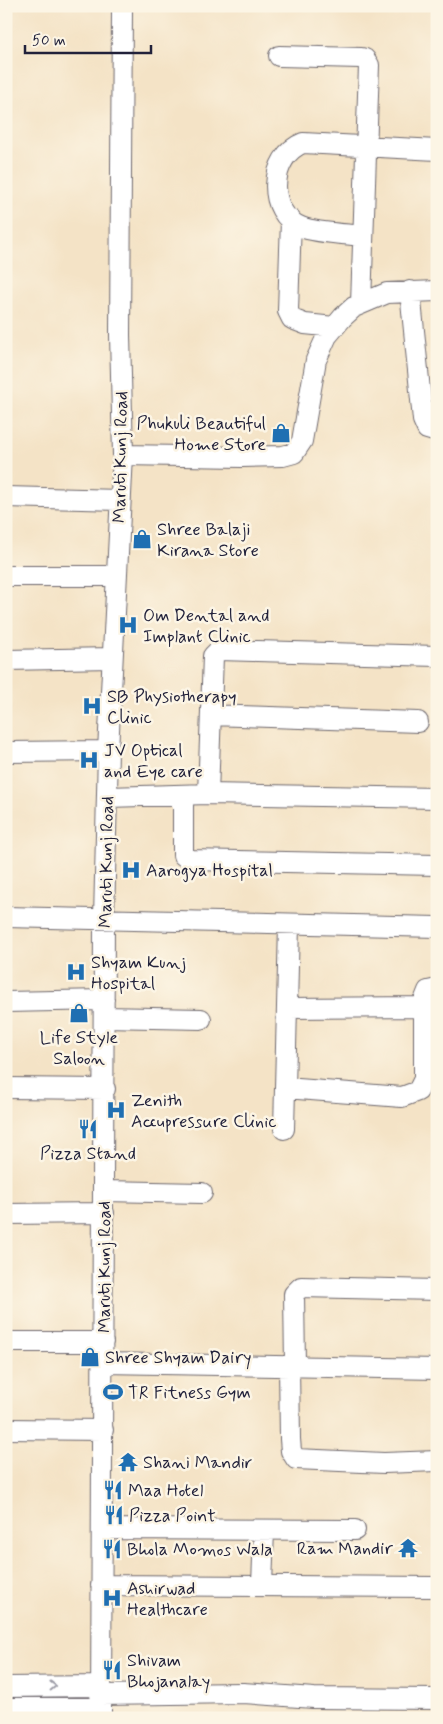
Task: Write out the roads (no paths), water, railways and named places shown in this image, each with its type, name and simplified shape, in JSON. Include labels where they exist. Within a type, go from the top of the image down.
[{"type":"street","name":"Maruti Kunj Road","points":[[101,1702],[105,1089],[104,918],[108,751],[123,455],[120,336],[122,6]]},
{"type":"street","points":[[279,56],[365,59],[368,64],[361,304]]},
{"type":"street","points":[[363,236],[302,227],[291,220],[281,209],[277,196],[276,176],[280,162],[290,150],[302,143],[437,150]]},
{"type":"street","points":[[291,220],[288,311],[292,319],[305,324],[334,327]]},
{"type":"street","points":[[123,455],[242,457],[283,456],[294,453],[302,441],[316,360],[327,336],[334,327],[343,317],[361,304],[387,293],[437,290]]},
{"type":"street","points":[[410,291],[428,374],[425,426],[437,432]]},
{"type":"street","points":[[6,497],[120,500]]},
{"type":"street","points":[[6,576],[116,576]]},
{"type":"street","points":[[208,794],[213,656],[219,650],[437,656]]},
{"type":"street","points":[[6,660],[112,658]]},
{"type":"street","points":[[211,715],[418,722]]},
{"type":"street","points":[[6,752],[108,751]]},
{"type":"street","points":[[108,797],[208,794],[437,798]]},
{"type":"street","points":[[183,795],[183,855],[190,860],[437,866]]},
{"type":"street","points":[[6,917],[437,927]]},
{"type":"street","points":[[284,1128],[289,925]]},
{"type":"street","points":[[286,1088],[402,1096],[418,1091],[424,1079],[430,1052],[423,1007],[425,995],[428,991],[437,989]]},
{"type":"street","points":[[6,1002],[201,1018]]},
{"type":"street","points":[[287,1008],[423,1007]]},
{"type":"street","points":[[6,1088],[105,1089]]},
{"type":"street","points":[[104,1191],[202,1193]]},
{"type":"street","points":[[6,1214],[104,1213]]},
{"type":"street","points":[[437,1290],[305,1286],[298,1289],[294,1294],[290,1439],[291,1451],[296,1458],[384,1463],[437,1461]]},
{"type":"street","points":[[6,1342],[103,1342]]},
{"type":"street","points":[[103,1363],[437,1369]]},
{"type":"street","points":[[6,1429],[103,1430]]},
{"type":"street","points":[[102,1529],[355,1530]]},
{"type":"street","points":[[262,1585],[264,1530]]},
{"type":"street","points":[[101,1585],[437,1587]]},
{"type":"street","points":[[6,1687],[101,1702]]},
{"type":"street","points":[[6,1708],[243,1693],[314,1698],[437,1699]]},
{"type":"place","name":"Phukuli Beautiful Home Store","points":[[281,433]]},
{"type":"place","name":"Shree Balaji Kirana Store","points":[[142,539]]},
{"type":"place","name":"Om Dental and Implant Clinic","points":[[128,625]]},
{"type":"place","name":"SB Physiotherapy Clinic","points":[[92,706]]},
{"type":"place","name":"JV Optical and Eye care","points":[[89,760]]},
{"type":"place","name":"Aarogya Hospital","points":[[131,870]]},
{"type":"place","name":"Shyam Kunj Hospital","points":[[76,972]]},
{"type":"place","name":"Life Style Saloon","points":[[79,1013]]},
{"type":"place","name":"Zenith Accupressure Clinic","points":[[116,1110]]},
{"type":"place","name":"Pizza Stand","points":[[88,1129]]},
{"type":"place","name":"Shree Shyam Dairy","points":[[90,1357]]},
{"type":"place","name":"TR Fitness Gym","points":[[113,1392]]},
{"type":"place","name":"Shani Mandir","points":[[128,1462]]},
{"type":"place","name":"Maa Hotel","points":[[113,1490]]},
{"type":"place","name":"Pizza Point","points":[[114,1515]]},
{"type":"place","name":"Ram Mandir","points":[[408,1548]]},
{"type":"place","name":"Bhola Momos Wala","points":[[112,1549]]},
{"type":"place","name":"Ashirwad Healthcare","points":[[112,1598]]},
{"type":"place","name":"Shivam Bhojanalay","points":[[112,1670]]}]
